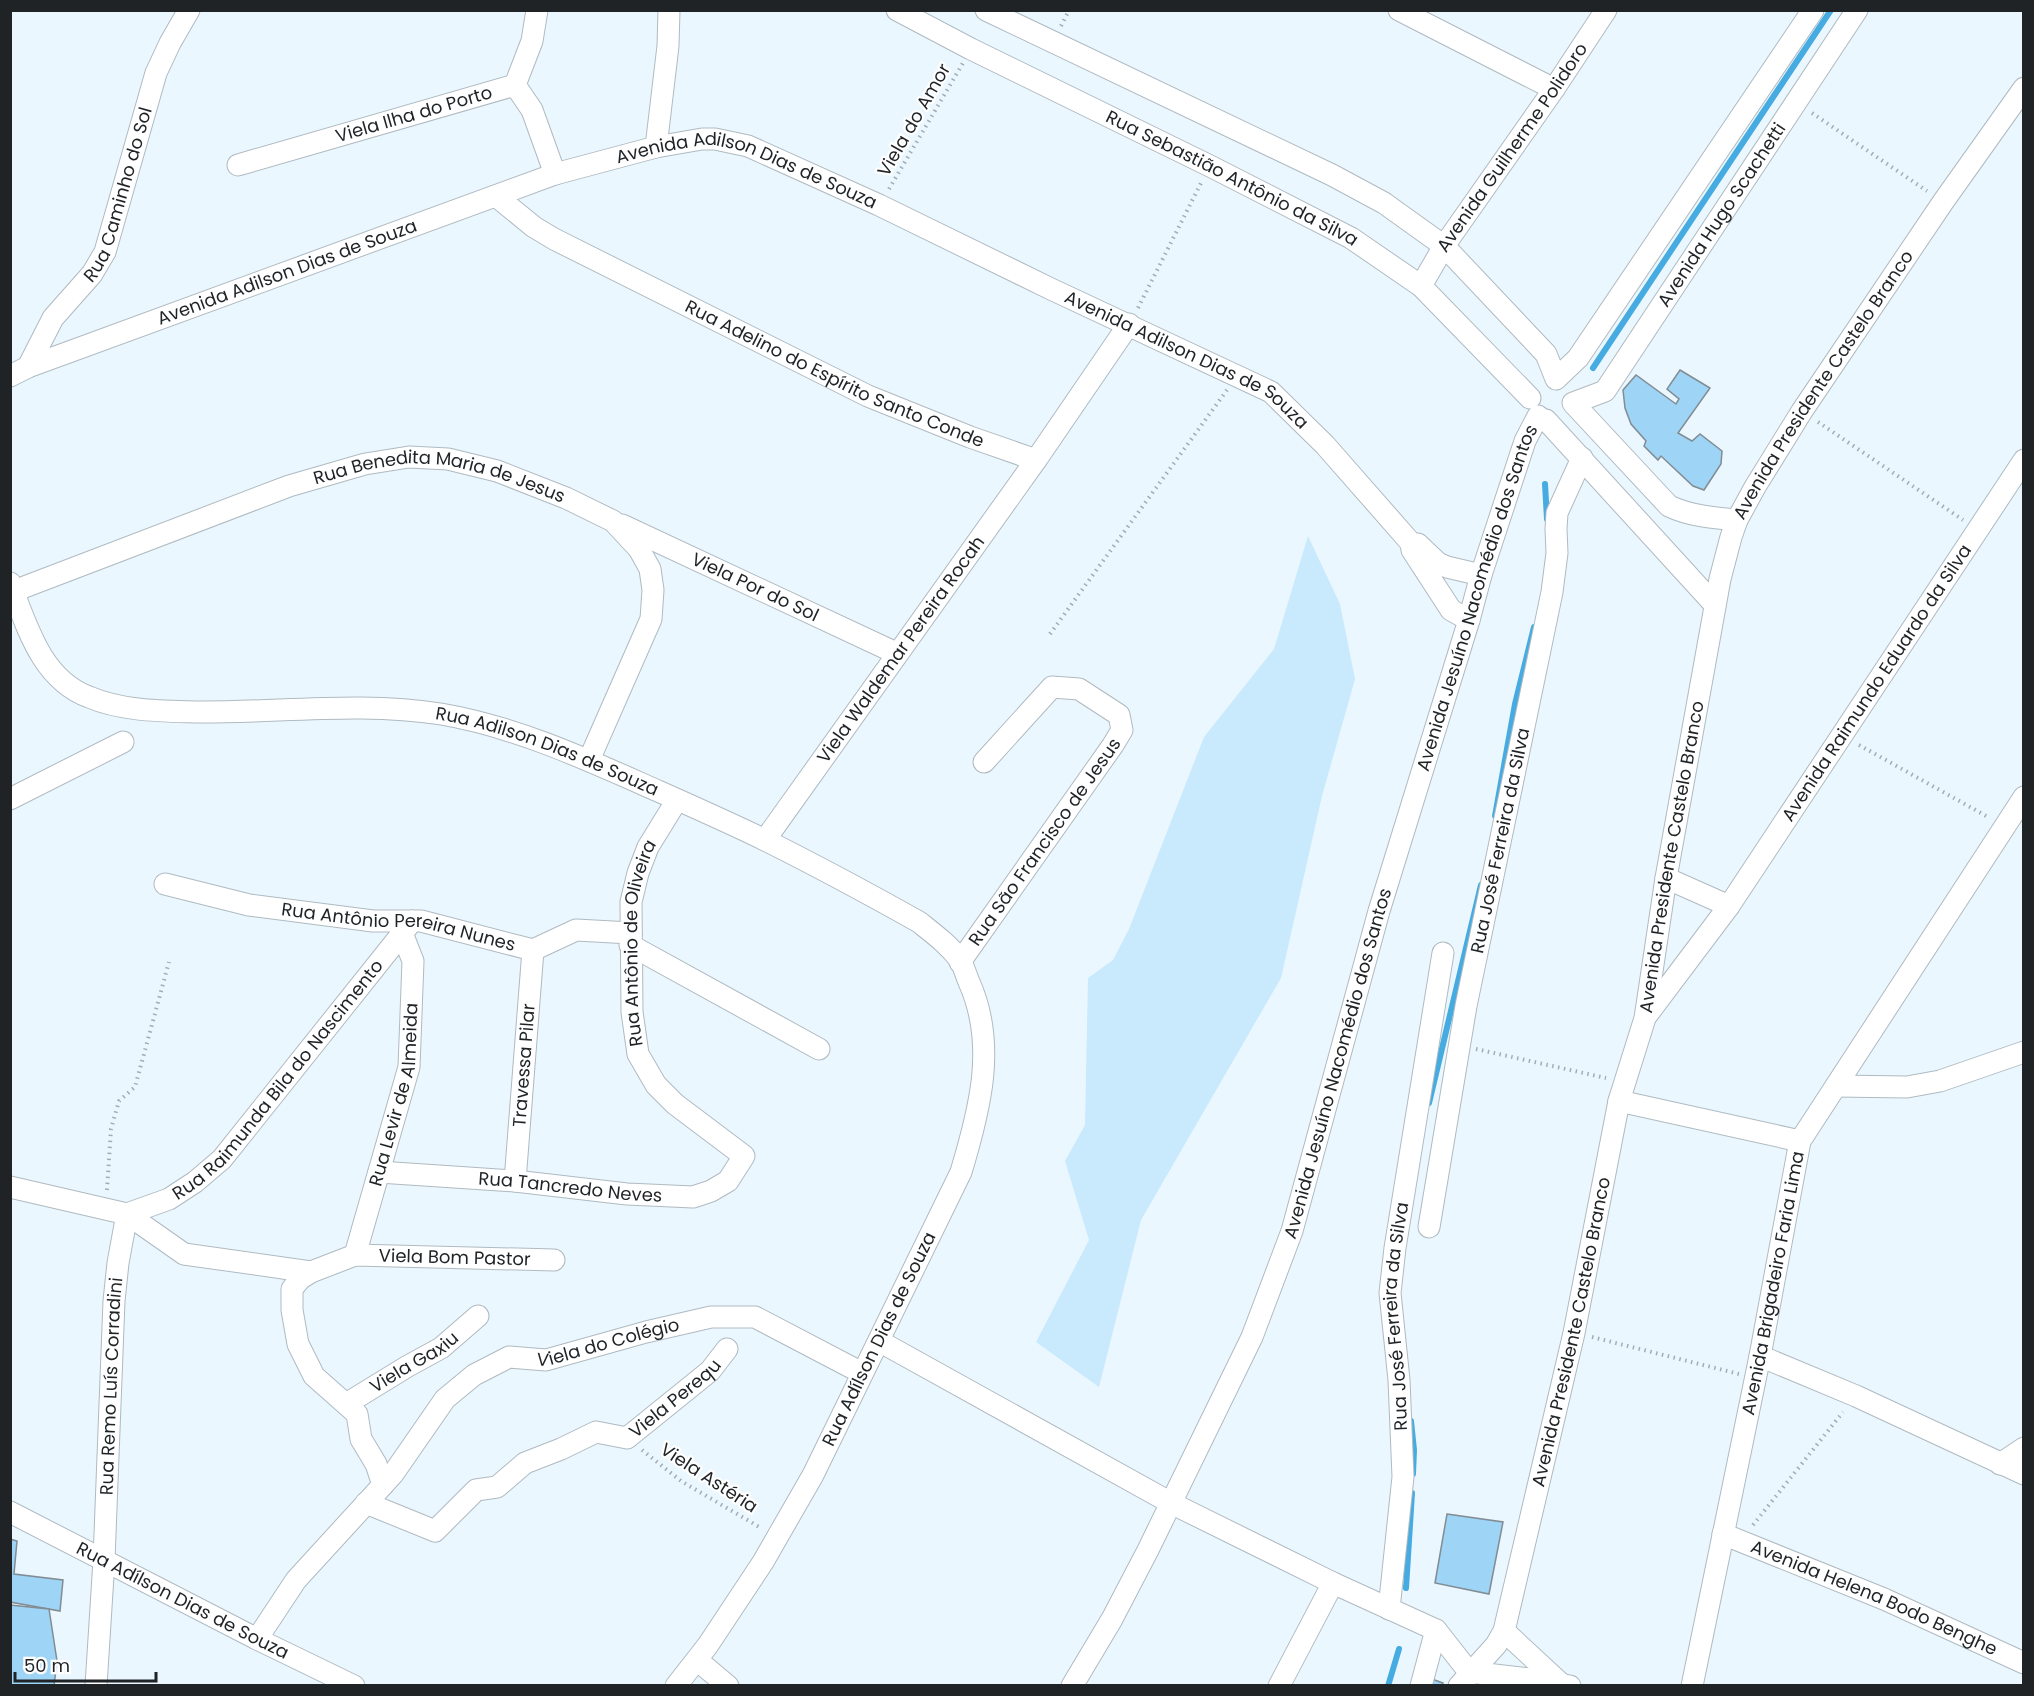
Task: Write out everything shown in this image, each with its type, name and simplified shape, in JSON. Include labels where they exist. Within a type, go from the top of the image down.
[{"type":"street","name":"Rua Caminho do Sol","points":[[19,372],[53,318],[92,274],[105,252],[156,73],[189,10]]},
{"type":"street","name":"Viela Ilha do Porto","points":[[238,165],[515,85],[532,41],[537,10]]},
{"type":"street","points":[[656,147],[668,46],[669,10]]},
{"type":"street","name":"Rua Sebastião Antônio da Silva","points":[[897,10],[971,50],[1210,166],[1350,238],[1421,286],[1582,458],[1715,605]]},
{"type":"street","points":[[986,10],[1332,175],[1384,203],[1444,246],[1546,354],[1556,379]]},
{"type":"street","points":[[1400,10],[1554,89]]},
{"type":"street","name":"Avenida Guilherme Polidoro","points":[[1421,286],[1444,246],[1554,89],[1606,10]]},
{"type":"street","name":"Avenida Hugo Scachetti","points":[[1556,379],[1578,358],[1813,10]]},
{"type":"street","name":"Avenida Hugo Scachetti","points":[[1573,403],[1605,391],[1857,10]]},
{"type":"street","points":[[515,85],[532,110],[555,174]]},
{"type":"street","name":"Avenida Presidente Castelo Branco","points":[[1464,1679],[1496,1645],[1504,1632],[1574,1333],[1622,1092],[1645,1018],[1666,878],[1715,605],[1725,557],[1737,520],[1802,411],[1943,202],[2024,87]]},
{"type":"street","name":"Avenida Adilson Dias de Souza","points":[[19,372],[555,174],[656,147],[702,139],[730,141],[748,146],[879,205],[1271,392],[1325,446],[1412,543],[1420,545],[1438,563],[1446,567],[1481,575]]},
{"type":"street","name":"Rua Adelino do Espírito Santo Conde","points":[[496,196],[554,239],[868,396],[970,437],[1036,460]]},
{"type":"street","points":[[1036,460],[1129,324]]},
{"type":"street","points":[[1546,379],[1556,379],[1566,383],[1573,403],[1571,410],[1560,420],[1538,411],[1534,387],[1546,379]]},
{"type":"street","points":[[1573,403],[1669,506],[1701,516],[1737,520]]},
{"type":"street","name":"Avenida Jesuíno Nacomédio dos Santos","points":[[1072,1686],[1112,1619],[1252,1337],[1292,1231],[1379,911],[1481,575],[1525,441],[1538,411]]},
{"type":"street","name":"Rua Benedita Maria de Jesus","points":[[12,587],[289,486],[365,464],[409,457],[448,459],[497,471],[566,498],[613,521],[639,549],[650,569],[653,590],[651,619],[589,760]]},
{"type":"street","name":"Rua José Ferreira da Silva","points":[[1429,1227],[1459,1046],[1552,592],[1557,553],[1557,513],[1582,458]]},
{"type":"street","name":"Viela Waldemar Pereira Rocah","points":[[765,840],[896,653],[1036,460]]},
{"type":"street","name":"Avenida Raimundo Eduardo da Silva","points":[[1645,1018],[1729,906],[2024,460]]},
{"type":"street","name":"Viela Por do Sol","points":[[613,521],[896,653]]},
{"type":"street","name":"Avenida Adilson Dias de Souza","points":[[1412,543],[1412,550],[1451,610],[1469,620]]},
{"type":"street","name":"Rua Adilson Dias de Souza","points":[[12,587],[34,643],[47,664],[62,681],[88,697],[156,711],[219,712],[391,708],[441,714],[486,723],[589,760],[765,840],[920,922],[940,938],[960,962]]},
{"type":"street","name":"Rua São Francisco de Jesus","points":[[960,962],[1113,745],[1122,730],[1119,715],[1079,689],[1052,687],[984,762]]},
{"type":"street","points":[[10,799],[123,742]]},
{"type":"street","name":"Avenida Brigadeiro Faria Lima","points":[[1692,1686],[1732,1537],[1754,1378],[1800,1141],[2024,797]]},
{"type":"street","name":"Rua Antônio de Oliveira","points":[[677,800],[648,847],[638,873],[631,902],[632,1012],[638,1054],[644,1068],[656,1085],[675,1104],[744,1156]]},
{"type":"street","points":[[1666,878],[1729,906]]},
{"type":"street","name":"Rua Antônio Pereira Nunes","points":[[165,884],[249,905],[407,927],[421,921],[534,950],[576,930],[631,939]]},
{"type":"street","name":"Rua Levir de Almeida","points":[[355,1255],[409,1067],[413,961],[407,927]]},
{"type":"street","name":"Rua Raimunda Bila do Nascimento","points":[[127,1214],[169,1198],[195,1182],[222,1159],[407,927]]},
{"type":"street","points":[[631,939],[819,1049]]},
{"type":"street","name":"Travessa Pilar","points":[[515,1182],[534,950]]},
{"type":"street","name":"Rua José Ferreira da Silva","points":[[1389,1609],[1403,1477],[1400,1391],[1390,1293],[1395,1248],[1443,953]]},
{"type":"street","name":"Rua Adílson Dias de Souza","points":[[676,1686],[698,1660],[777,1537],[813,1475],[961,1172],[976,1121],[984,1074],[984,1035],[981,1012],[960,962]]},
{"type":"street","points":[[1836,1086],[1907,1087],[1940,1081],[2024,1052]]},
{"type":"street","points":[[1622,1092],[1800,1141]]},
{"type":"street","name":"Rua Tancredo Neves","points":[[379,1173],[515,1182],[627,1194],[693,1197],[711,1191],[728,1181],[744,1156]]},
{"type":"street","points":[[11,1186],[127,1214],[184,1254],[311,1272]]},
{"type":"street","name":"Rua Remo Luís Corradini","points":[[96,1686],[104,1560],[114,1301],[127,1214]]},
{"type":"street","points":[[355,1255],[311,1272],[300,1279],[292,1289],[292,1310],[298,1344],[314,1376],[357,1414],[361,1439],[375,1464],[388,1479]]},
{"type":"street","name":"Viela Bom Pastor","points":[[355,1255],[554,1260]]},
{"type":"street","name":"Viela Gaxiu","points":[[346,1404],[441,1348],[478,1316]]},
{"type":"street","name":"Viela do Colégio","points":[[258,1639],[296,1580],[388,1479],[445,1399],[474,1375],[509,1357],[546,1360],[646,1332],[711,1317],[755,1317],[862,1373]]},
{"type":"street","points":[[879,1341],[1171,1503],[1333,1583],[1436,1630],[1464,1679],[1565,1684]]},
{"type":"street","name":"Viela Perequ","points":[[366,1503],[435,1531],[476,1490],[497,1487],[525,1463],[596,1432],[627,1438],[710,1371],[727,1349]]},
{"type":"street","points":[[1760,1356],[1856,1396],[2024,1474]]},
{"type":"street","points":[[2000,1464],[2024,1448]]},
{"type":"street","name":"Rua Adílson Dias de Souza","points":[[10,1512],[354,1686]]},
{"type":"street","name":"Avenida Helena Bodo Benghe","points":[[1732,1537],[1884,1599],[2024,1663]]},
{"type":"street","points":[[1279,1686],[1333,1583]]},
{"type":"street","points":[[1421,1686],[1436,1630]]},
{"type":"street","points":[[1504,1632],[1565,1684]]},
{"type":"street","points":[[698,1660],[728,1686]]},
{"type":"path","name":"Viela do Amor","points":[[879,205],[971,50]]},
{"type":"path","points":[[1796,103],[1943,202]]},
{"type":"path","points":[[1129,324],[1210,166]]},
{"type":"path","points":[[1050,634],[1238,375]]},
{"type":"path","points":[[1802,411],[1978,529]]},
{"type":"path","points":[[1842,735],[2005,826]]},
{"type":"path","points":[[106,1209],[111,1129],[119,1101],[135,1087],[170,962]]},
{"type":"path","points":[[1459,1046],[1622,1092]]},
{"type":"path","points":[[1574,1333],[1754,1378]]},
{"type":"path","points":[[1732,1537],[1856,1396]]},
{"type":"path","name":"Viela Astéria","points":[[627,1438],[681,1481],[777,1537]]},
{"type":"shaded area","points":[[1308,536],[1340,604],[1355,679],[1322,796],[1281,978],[1141,1220],[1099,1387],[1036,1342],[1089,1240],[1065,1161],[1085,1125],[1088,978],[1113,960],[1129,929],[1204,737],[1274,649]]},
{"type":"building","points":[[1680,370],[1710,388],[1678,433],[1692,441],[1700,434],[1722,451],[1721,464],[1704,490],[1693,486],[1661,456],[1658,460],[1644,446],[1646,441],[1631,424],[1625,408],[1623,390],[1636,375],[1676,404],[1679,399],[1667,389]]},
{"type":"building","points":[[1447,1514],[1503,1522],[1489,1594],[1435,1583]]},
{"type":"building","points":[[10,1539],[17,1541],[14,1574],[63,1580],[60,1611],[10,1602]]},
{"type":"building","points":[[10,1605],[49,1609],[57,1661],[54,1686],[10,1686]]},
{"type":"building","points":[[1429,1678],[1443,1683],[1442,1686],[1427,1686]]},
{"type":"waterway","points":[[1593,368],[1831,10]]},
{"type":"waterway","points":[[1545,484],[1547,519]]},
{"type":"waterway","points":[[1495,816],[1515,704],[1534,627]]},
{"type":"waterway","points":[[1429,1103],[1481,885]]},
{"type":"waterway","points":[[1411,1421],[1414,1450],[1413,1474]]},
{"type":"waterway","points":[[1406,1588],[1412,1493]]},
{"type":"waterway","points":[[1388,1686],[1399,1649]]}]
